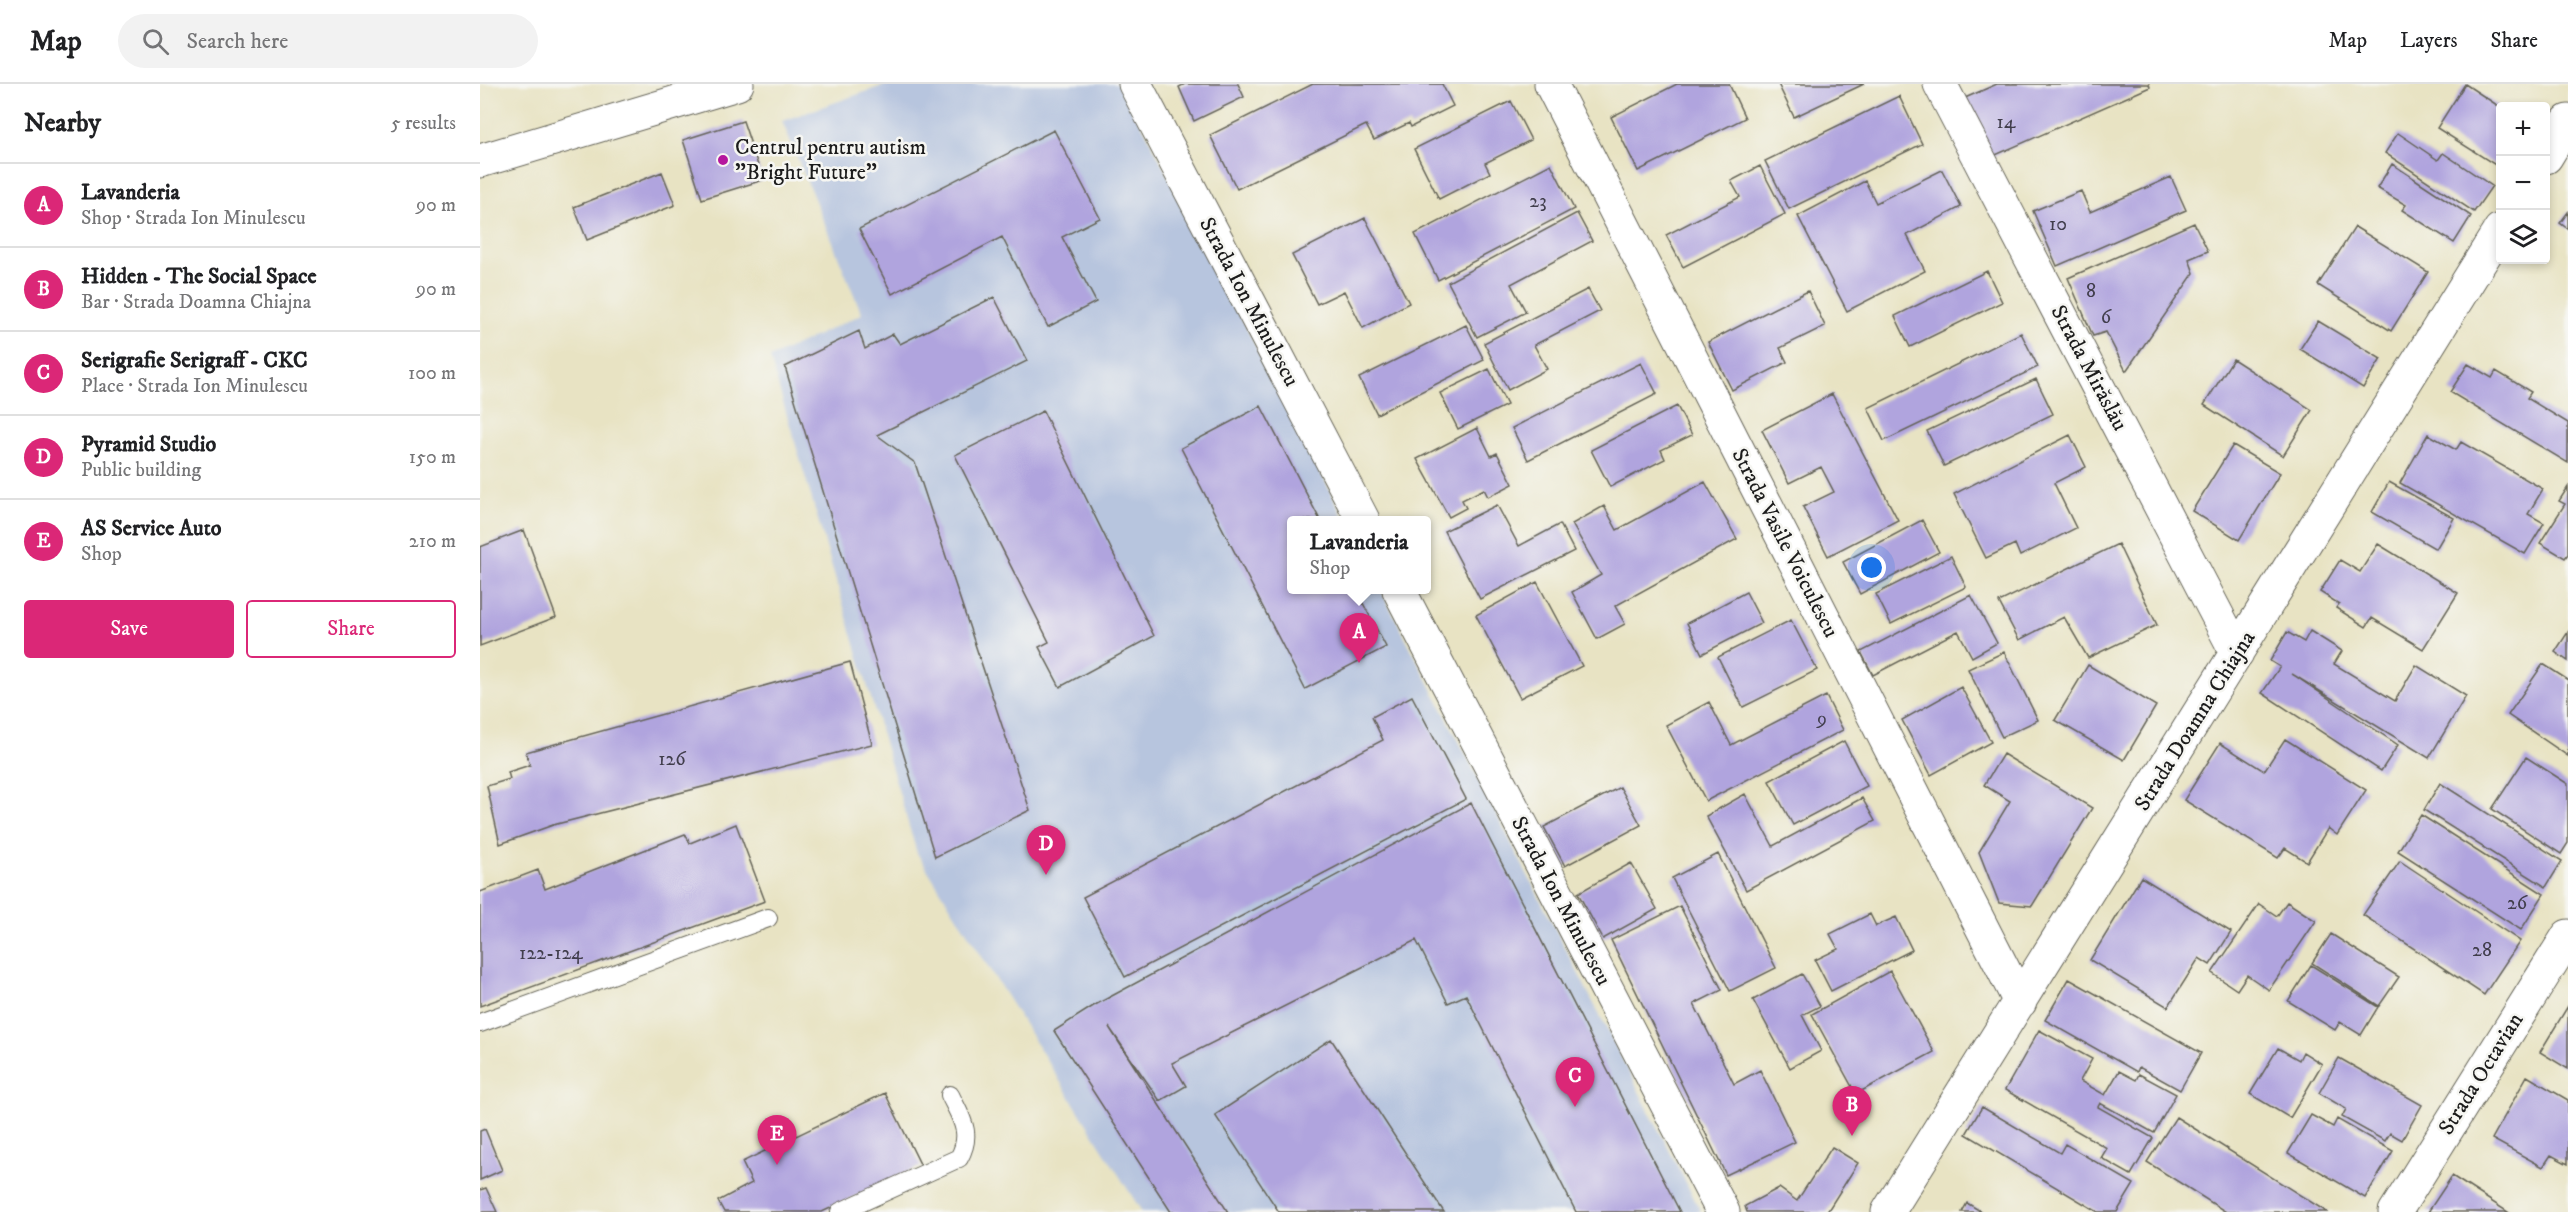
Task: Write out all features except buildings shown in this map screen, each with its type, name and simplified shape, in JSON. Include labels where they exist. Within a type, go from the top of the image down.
[{"type":"street","points":[[480,161],[737,84]]},
{"type":"street","name":"Strada Ion Minulescu","points":[[1135,84],[1361,516]]},
{"type":"street","name":"Strada Vasile Voiculescu","points":[[1551,84],[2020,1002]]},
{"type":"street","name":"Strada Mirăslău","points":[[1940,84],[2237,653]]},
{"type":"street","points":[[2547,156],[2568,121]]},
{"type":"street","name":"Strada Doamna Chiajna","points":[[1888,1212],[2496,236]]},
{"type":"street","name":"Strada Ion Minulescu","points":[[1401,594],[1723,1212]]},
{"type":"street","name":"Strada Octavian","points":[[2395,1212],[2568,936]]},
{"type":"lane","points":[[480,1023],[768,918]]},
{"type":"lane","points":[[840,1212],[959,1158],[967,1145],[964,1125],[950,1095]]},
{"type":"shaded area","points":[[888,84],[1121,84],[1343,516],[1287,516],[1287,594],[1383,594],[1701,1212],[1142,1212],[917,853],[770,358],[862,314],[782,121]]},
{"type":"place","name":"Centrul pentru autism \"Bright Future\"","points":[[723,160]]},
{"type":"place","name":"Lavanderia","points":[[1359,663]]},
{"type":"place","name":"Pyramid Studio","points":[[1046,875]]},
{"type":"place","name":"Serigrafie Serigraff - CKC","points":[[1575,1107]]},
{"type":"place","name":"Hidden - The Social Space","points":[[1852,1136]]},
{"type":"place","name":"AS Service Auto","points":[[777,1165]]}]
